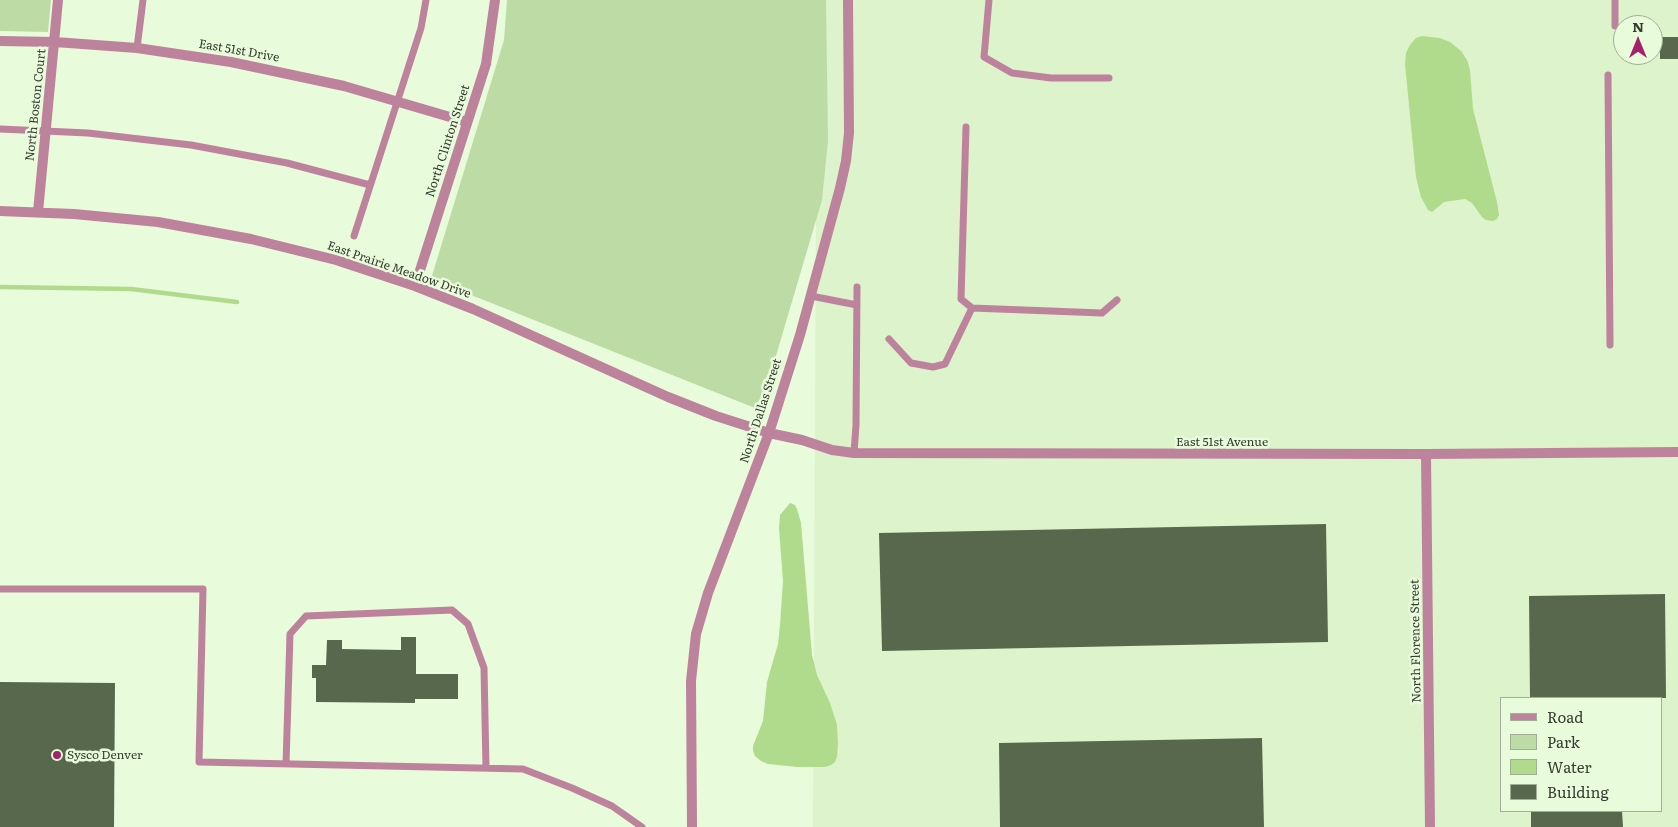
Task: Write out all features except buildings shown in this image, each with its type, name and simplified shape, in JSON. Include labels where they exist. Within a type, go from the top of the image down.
[{"type":"street","name":"North Boston Court","points":[[38,212],[58,0]]},
{"type":"street","name":"North Clinton Street","points":[[415,286],[486,64],[495,0]]},
{"type":"street","name":"North Dallas Street","points":[[692,827],[691,681],[696,634],[708,593],[769,433],[840,188],[848,147],[848,0]]},
{"type":"street","name":"East 51st Drive","points":[[0,41],[55,42],[137,48],[215,59],[344,86],[467,122]]},
{"type":"street","name":"East Prairie Meadow Drive","points":[[0,211],[112,217],[166,224],[226,234],[318,255],[415,286],[496,319],[684,404],[735,423],[769,433]]},
{"type":"street","name":"East 51st Avenue","points":[[769,433],[802,440],[832,450],[854,453],[1426,454],[1678,452]]},
{"type":"street","name":"North Florence Street","points":[[1426,454],[1430,827]]},
{"type":"lane","points":[[137,48],[142,0]]},
{"type":"lane","points":[[354,236],[422,28],[426,0]]},
{"type":"lane","points":[[989,0],[984,57],[1012,72],[1051,78],[1109,78]]},
{"type":"lane","points":[[1615,0],[1615,15]]},
{"type":"lane","points":[[1608,75],[1610,345]]},
{"type":"lane","points":[[966,127],[961,299],[972,308],[1102,313],[1117,300]]},
{"type":"lane","points":[[0,130],[116,136],[200,146],[288,164],[370,185]]},
{"type":"lane","points":[[854,453],[857,288]]},
{"type":"lane","points":[[810,296],[857,305]]},
{"type":"lane","points":[[889,339],[911,363],[933,367],[945,364],[972,308]]},
{"type":"lane","points":[[0,589],[203,589],[199,762],[523,769],[612,806],[642,827]]},
{"type":"lane","points":[[286,764],[290,634],[306,616],[452,610],[468,624],[484,668],[486,768]]},
{"type":"shaded area","points":[[817,0],[1678,0],[1678,827],[813,827]]},
{"type":"green space","points":[[0,0],[51,0],[48,32],[0,31]]},
{"type":"green space","points":[[507,0],[826,0],[828,141],[822,200],[760,410],[431,279],[504,40]]},
{"type":"water","points":[[1422,36],[1440,38],[1450,42],[1461,51],[1467,60],[1470,70],[1473,109],[1497,202],[1499,215],[1493,221],[1482,217],[1472,203],[1465,199],[1444,202],[1432,212],[1428,210],[1421,197],[1416,177],[1405,64],[1406,53],[1410,45],[1416,38]]},
{"type":"water","points":[[790,503],[795,505],[801,523],[812,655],[817,675],[830,703],[837,725],[837,757],[835,762],[825,767],[768,764],[755,756],[753,751],[753,746],[763,721],[767,682],[778,644],[783,581],[779,528],[780,515]]},
{"type":"waterway","points":[[0,287],[131,289],[237,302]]},
{"type":"place","name":"Sysco Denver","points":[[57,755]]}]
